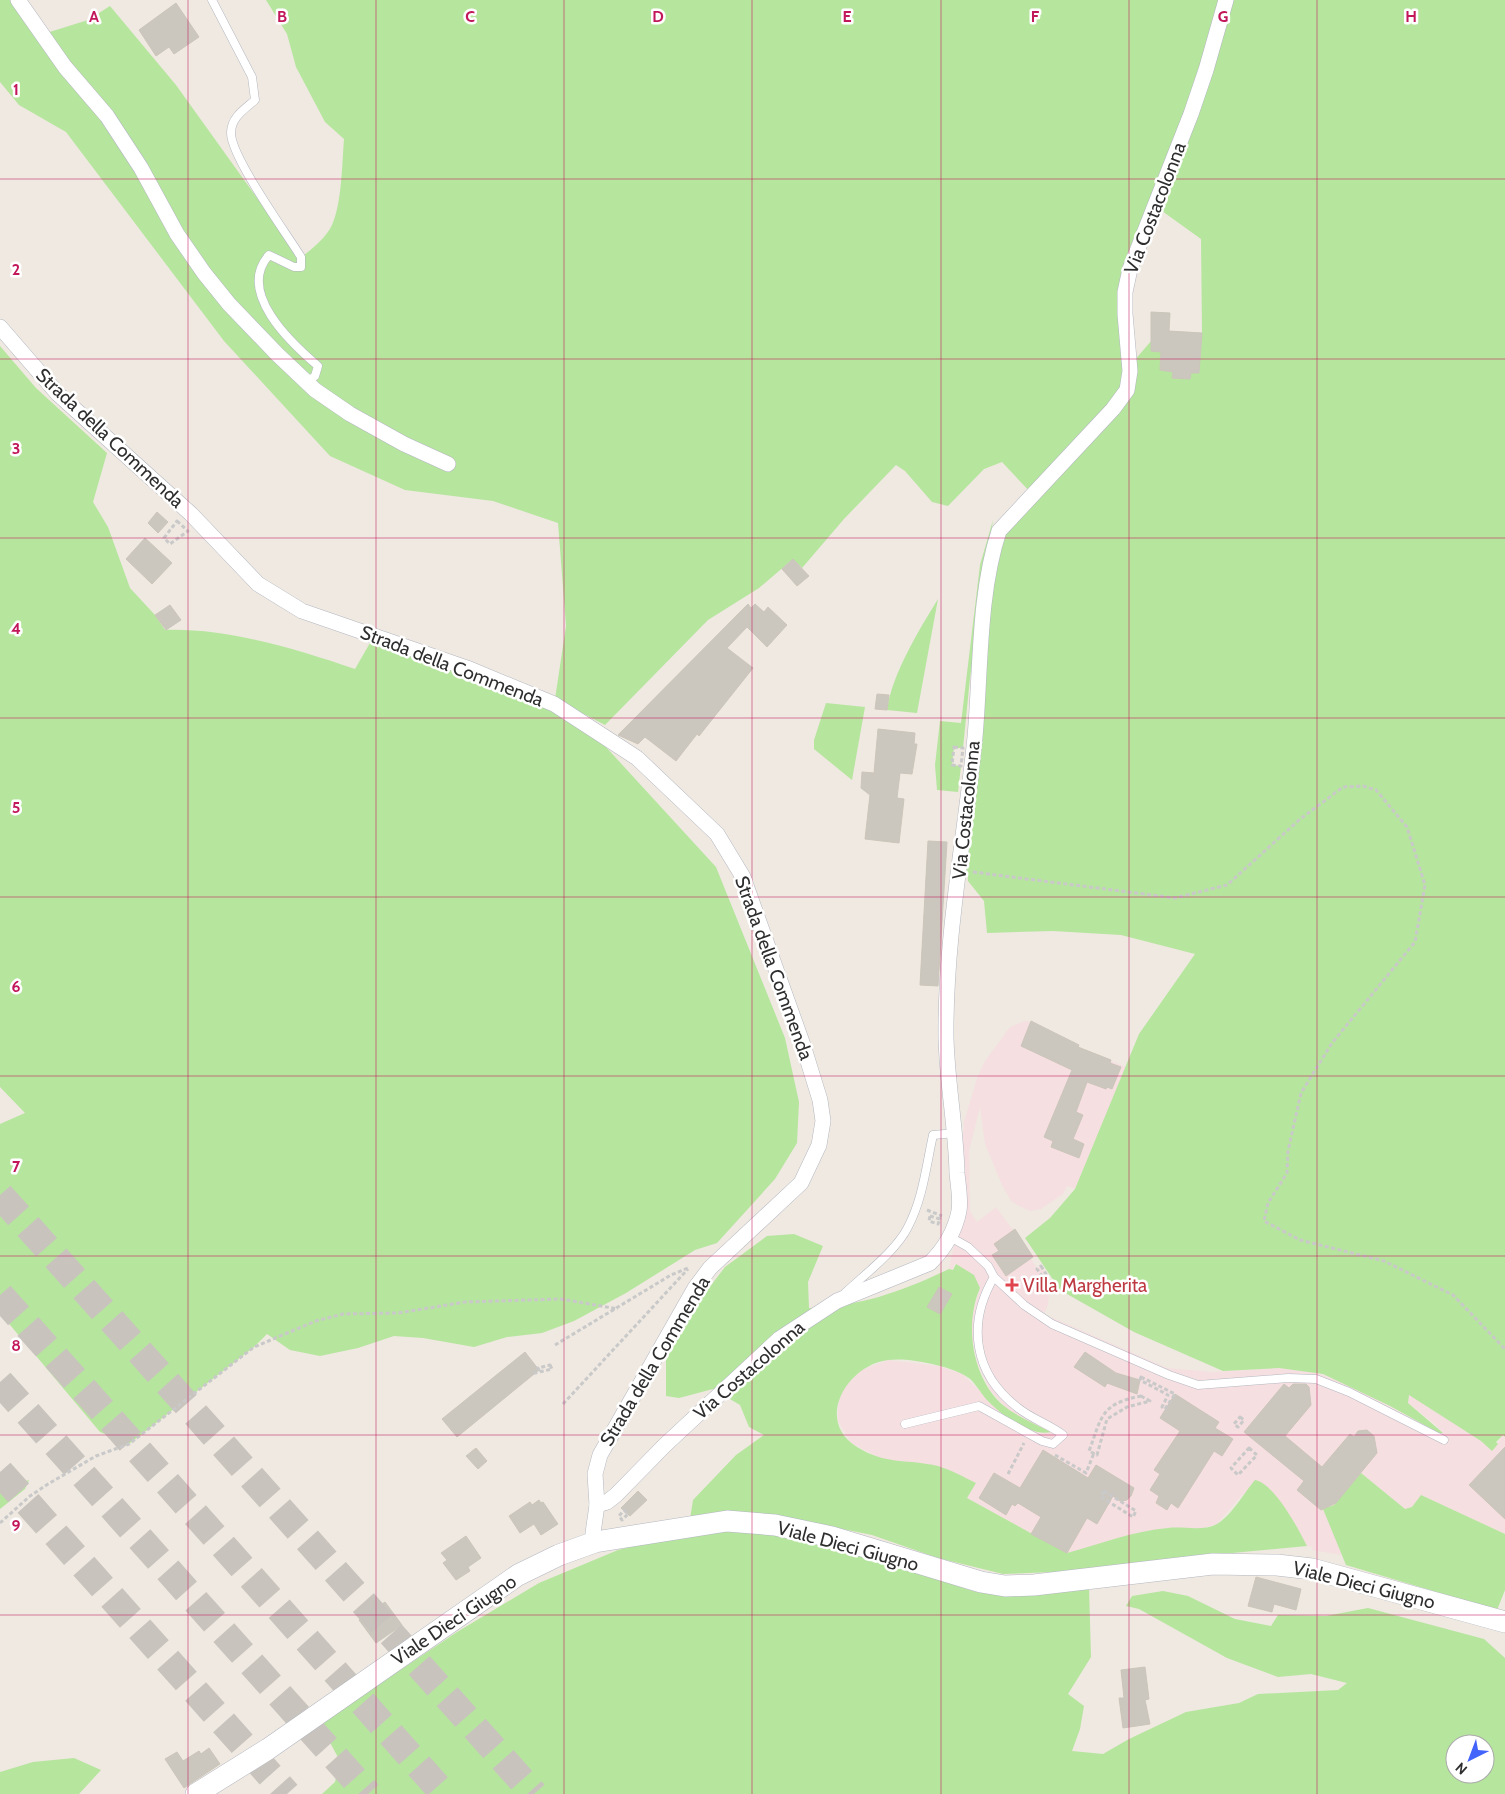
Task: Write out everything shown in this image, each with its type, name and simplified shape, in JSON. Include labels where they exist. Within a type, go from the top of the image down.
[{"type":"main road","name":"Viale Dieci Giugno","points":[[196,1794],[268,1749],[518,1575],[595,1542],[727,1521],[775,1525],[832,1537],[940,1571],[1005,1586],[1034,1585],[1213,1564],[1277,1565],[1312,1569],[1505,1622]]},
{"type":"street","points":[[18,0],[64,67],[107,116],[141,168],[177,234],[204,273],[270,347],[307,382],[350,414],[404,444],[448,464]]},
{"type":"street","name":"Via Costacolonna","points":[[596,1505],[607,1502],[616,1495],[665,1445],[779,1339],[837,1301],[930,1263],[941,1252],[950,1237],[959,1210],[956,1133],[946,1040],[947,988],[992,555],[999,531],[1113,409],[1127,390],[1130,371],[1124,314],[1125,292],[1130,269],[1197,97],[1226,0]]},
{"type":"street","name":"Strada della Commenda","points":[[0,327],[58,394],[191,514],[258,584],[302,611],[467,668],[554,704],[637,758],[717,834],[743,877],[803,1045],[820,1100],[823,1121],[819,1145],[801,1183],[710,1268],[695,1288],[600,1455],[596,1474],[596,1505],[593,1533],[595,1542]]},
{"type":"lane","points":[[212,0],[252,77],[256,100],[234,119],[231,134],[242,164],[301,257],[301,266],[294,268],[269,255],[261,264],[258,276],[259,288],[266,305],[283,334],[318,366],[315,376],[307,382]]},
{"type":"lane","points":[[837,1301],[894,1246],[908,1229],[923,1188],[933,1135],[956,1133]]},
{"type":"lane","points":[[950,1237],[968,1247],[1024,1305],[1052,1324],[1169,1375],[1198,1385],[1288,1378],[1316,1379],[1349,1392],[1444,1440]]},
{"type":"lane","points":[[905,1424],[979,1406],[1042,1442],[1053,1444],[1063,1436],[1017,1408],[998,1389],[982,1362],[976,1332],[986,1290],[994,1276]]},
{"type":"path","points":[[178,521],[188,531],[170,544],[164,538],[178,521]]},
{"type":"path","points":[[960,870],[1175,898],[1227,885],[1299,820],[1343,787],[1363,786],[1376,790],[1407,827],[1425,885],[1415,942],[1332,1043],[1301,1093],[1288,1151],[1287,1173],[1268,1203],[1264,1221],[1300,1240],[1384,1261],[1453,1295],[1505,1349]]},
{"type":"path","points":[[931,1212],[939,1215]]},
{"type":"path","name":"Strada della Commenda","points":[[554,1345],[618,1309],[671,1275],[690,1267],[710,1268]]},
{"type":"path","name":"Strada della Commenda","points":[[562,1404],[690,1267]]},
{"type":"path","points":[[0,1523],[30,1496],[48,1484],[96,1456],[129,1444],[254,1347],[316,1321],[343,1314],[398,1313],[465,1302],[561,1299],[618,1309]]},
{"type":"path","points":[[550,1365],[552,1369],[543,1371],[535,1373],[539,1370],[538,1368],[550,1365]]},
{"type":"path","points":[[1141,1377],[1175,1394],[1166,1409],[1162,1407],[1168,1395],[1140,1380],[1141,1377]]},
{"type":"path","points":[[1141,1396],[1150,1401],[1127,1408],[1107,1419],[1097,1455],[1094,1453],[1089,1451],[1104,1412],[1141,1396]]},
{"type":"path","points":[[1008,1474],[1028,1434]]},
{"type":"path","points":[[1250,1448],[1257,1455],[1238,1475],[1231,1468],[1250,1448]]},
{"type":"path","points":[[1052,1453],[1086,1473],[1094,1453]]},
{"type":"path","points":[[1104,1491],[1136,1511],[1133,1517],[1100,1497],[1104,1491]]},
{"type":"shaded area","name":"Villa Margherita","points":[[1025,1021],[1032,1022],[1079,1045],[1078,1047],[1126,1067],[1075,1189],[1067,1186],[1063,1194],[1041,1209],[1030,1211],[1011,1201],[1002,1185],[985,1144],[980,1107],[969,1151],[970,1211],[977,1222],[996,1207],[1033,1257],[1031,1259],[1037,1268],[1041,1266],[1046,1274],[1042,1277],[1049,1294],[1048,1305],[1044,1314],[1167,1368],[1212,1372],[1279,1368],[1314,1372],[1349,1385],[1439,1433],[1443,1433],[1436,1425],[1408,1403],[1408,1394],[1481,1441],[1492,1451],[1503,1435],[1505,1437],[1505,1534],[1421,1495],[1412,1507],[1405,1509],[1361,1473],[1339,1546],[1342,1555],[1312,1550],[1312,1547],[1307,1546],[1280,1504],[1243,1494],[1217,1524],[1203,1528],[1168,1528],[1139,1533],[1067,1553],[967,1498],[976,1483],[927,1464],[896,1462],[880,1458],[851,1443],[838,1421],[838,1405],[842,1390],[861,1370],[888,1360],[939,1366],[962,1374],[1002,1412],[1023,1426],[1044,1434],[1005,1407],[990,1390],[978,1364],[972,1337],[972,1315],[980,1288],[956,1264],[954,1264],[953,1270],[949,1269],[957,1230],[964,1122],[977,1078],[985,1061],[1010,1027]]},
{"type":"green space","points":[[0,0],[13,0],[40,35],[88,20],[110,6],[176,85],[300,258],[322,239],[332,225],[340,194],[344,139],[325,122],[296,67],[287,34],[266,0],[1222,0],[1202,73],[1130,253],[1133,362],[1152,340],[1161,352],[1160,370],[1173,372],[1172,378],[1190,379],[1191,373],[1199,373],[1202,333],[1201,239],[1162,211],[1210,80],[1232,0],[1505,0],[1505,1437],[1503,1435],[1496,1442],[1498,1444],[1492,1451],[1481,1441],[1409,1395],[1408,1403],[1443,1433],[1439,1433],[1390,1406],[1323,1374],[1279,1368],[1223,1371],[1134,1332],[1060,1290],[1025,1238],[1050,1218],[1075,1189],[1139,1034],[1195,954],[1121,935],[1053,931],[987,933],[984,901],[968,881],[967,868],[991,555],[1032,494],[1002,462],[984,469],[948,506],[932,502],[905,471],[896,465],[844,519],[802,568],[793,559],[759,588],[708,620],[605,725],[555,699],[566,626],[558,523],[493,501],[405,490],[330,456],[224,341],[66,132],[19,105],[0,82]]},
{"type":"green space","points":[[0,346],[36,388],[107,453],[93,502],[108,527],[130,588],[155,615],[165,630],[213,632],[262,641],[355,669],[374,636],[554,704],[605,746],[716,867],[785,1038],[799,1102],[797,1143],[775,1179],[717,1243],[695,1250],[626,1293],[574,1321],[542,1333],[507,1337],[474,1347],[423,1338],[394,1336],[358,1348],[320,1356],[290,1350],[267,1334],[254,1347],[129,1444],[100,1432],[0,1313],[0,1124],[25,1113],[0,1087]]},
{"type":"green space","points":[[993,520],[970,678],[963,748],[954,748],[952,765],[961,766],[958,792],[937,790],[935,765],[940,721],[961,723],[980,565]]},
{"type":"green space","points":[[938,599],[917,713],[887,710],[900,667]]},
{"type":"green space","points":[[826,703],[865,707],[852,780],[814,749],[814,740]]},
{"type":"green space","points":[[794,1234],[823,1246],[808,1282],[809,1308],[863,1301],[897,1291],[949,1269],[953,1270],[956,1264],[974,1275],[980,1288],[972,1318],[972,1334],[978,1367],[984,1381],[993,1395],[1004,1406],[1051,1432],[1034,1431],[1016,1423],[999,1411],[986,1399],[969,1378],[962,1374],[930,1363],[897,1359],[873,1364],[860,1372],[849,1383],[841,1396],[837,1409],[838,1423],[844,1436],[857,1447],[877,1457],[938,1466],[976,1483],[967,1498],[1067,1553],[1142,1532],[1168,1528],[1205,1528],[1217,1524],[1238,1504],[1255,1480],[1270,1489],[1278,1498],[1307,1546],[1137,1562],[1078,1571],[1003,1574],[938,1558],[872,1535],[779,1516],[690,1519],[693,1500],[736,1455],[764,1435],[749,1427],[740,1405],[713,1389],[679,1398],[666,1396],[666,1356],[699,1301],[725,1267],[767,1236]]},
{"type":"green space","points":[[1361,1473],[1405,1509],[1412,1507],[1421,1495],[1505,1534],[1505,1590],[1497,1610],[1346,1565],[1323,1509],[1334,1505]]},
{"type":"green space","points":[[29,1480],[25,1489],[0,1509],[0,1489]]},
{"type":"green space","points":[[742,1528],[808,1538],[973,1591],[1004,1596],[1089,1587],[1091,1657],[1068,1694],[1084,1706],[1080,1729],[1072,1751],[1103,1754],[1129,1739],[1186,1712],[1239,1703],[1258,1694],[1338,1690],[1347,1683],[1311,1674],[1278,1677],[1227,1658],[1139,1609],[1126,1606],[1132,1596],[1163,1591],[1188,1596],[1235,1619],[1271,1626],[1278,1615],[1326,1616],[1368,1608],[1484,1639],[1505,1658],[1505,1794],[322,1794],[335,1782],[340,1761],[320,1724],[457,1632],[539,1583],[618,1550],[680,1534]]},
{"type":"green space","points":[[74,1758],[101,1770],[79,1794],[0,1794],[0,1772],[33,1762]]},
{"type":"building","points":[[176,3],[199,37],[174,54],[169,47],[156,56],[139,30]]},
{"type":"building","points":[[1151,312],[1170,313],[1169,331],[1202,333],[1199,373],[1191,373],[1190,379],[1172,378],[1173,372],[1160,370],[1161,352],[1151,351]]},
{"type":"building","points":[[157,512],[168,522],[158,533],[148,523]]},
{"type":"building","points":[[145,538],[172,563],[152,584],[126,559]]},
{"type":"building","points":[[793,559],[809,576],[797,586],[782,569]]},
{"type":"building","points":[[748,604],[751,608],[755,604],[764,612],[768,607],[787,625],[767,647],[747,627],[727,648],[753,668],[699,736],[697,734],[676,761],[645,737],[638,744],[618,735]]},
{"type":"building","points":[[170,605],[181,620],[166,630],[155,615]]},
{"type":"building","points":[[877,694],[889,695],[887,710],[875,709]]},
{"type":"building","points":[[878,729],[915,733],[914,744],[917,744],[912,774],[900,773],[897,798],[904,799],[899,843],[865,839],[870,795],[861,788],[862,772],[874,773]]},
{"type":"building","points":[[928,841],[947,842],[938,986],[920,985]]},
{"type":"building","points":[[1031,1021],[1079,1045],[1078,1047],[1111,1060],[1110,1063],[1121,1067],[1112,1089],[1107,1087],[1106,1089],[1087,1082],[1076,1112],[1083,1115],[1073,1139],[1084,1144],[1079,1158],[1051,1147],[1053,1141],[1044,1137],[1072,1070],[1021,1046]]},
{"type":"building","points":[[1015,1229],[1033,1257],[1006,1276],[992,1255],[999,1251],[994,1244]]},
{"type":"building","points":[[939,1287],[952,1294],[940,1314],[927,1307]]},
{"type":"building","points":[[525,1352],[539,1370],[457,1437],[442,1419]]},
{"type":"building","points":[[1085,1352],[1116,1373],[1140,1380],[1137,1394],[1107,1383],[1105,1387],[1074,1367]]},
{"type":"building","points":[[1284,1384],[1289,1388],[1293,1384],[1306,1384],[1309,1387],[1311,1405],[1285,1436],[1322,1467],[1350,1434],[1354,1437],[1358,1431],[1367,1430],[1374,1436],[1377,1453],[1336,1503],[1321,1510],[1297,1490],[1304,1481],[1244,1432]]},
{"type":"building","points":[[1175,1394],[1219,1422],[1215,1428],[1233,1439],[1222,1456],[1214,1451],[1178,1508],[1171,1503],[1167,1510],[1156,1503],[1159,1496],[1150,1490],[1160,1474],[1154,1470],[1180,1431],[1160,1418]]},
{"type":"building","points":[[1505,1447],[1505,1519],[1469,1485]]},
{"type":"building","points":[[476,1448],[487,1461],[478,1469],[466,1456]]},
{"type":"building","points":[[1043,1450],[1088,1478],[1096,1465],[1134,1488],[1127,1500],[1120,1501],[1113,1496],[1097,1524],[1087,1518],[1067,1553],[1031,1534],[1041,1517],[1018,1503],[1015,1506],[1012,1504],[1006,1515],[979,1498],[994,1473],[1020,1488]]},
{"type":"building","points":[[638,1491],[647,1500],[630,1516],[621,1508]]},
{"type":"building","points":[[539,1500],[541,1503],[543,1502],[558,1524],[541,1535],[534,1524],[520,1533],[509,1516],[530,1502],[532,1505]]},
{"type":"building","points":[[466,1536],[481,1558],[468,1567],[470,1571],[456,1580],[443,1563],[447,1560],[441,1553]]},
{"type":"building","points":[[1256,1577],[1301,1589],[1296,1610],[1274,1604],[1272,1612],[1248,1606]]},
{"type":"building","points":[[385,1602],[402,1625],[376,1643],[359,1620]]},
{"type":"building","points":[[1145,1667],[1149,1699],[1145,1700],[1150,1724],[1123,1728],[1119,1698],[1124,1698],[1121,1670]]},
{"type":"building","points":[[209,1748],[220,1764],[184,1788],[165,1759],[177,1752],[183,1761],[199,1751],[201,1754]]},
{"type":"tunnel","points":[[0,1195],[534,1794]]},
{"type":"tunnel","points":[[0,1295],[444,1794]]},
{"type":"tunnel","points":[[0,1382],[368,1794]]},
{"type":"tunnel","points":[[0,1472],[287,1794]]},
{"type":"place","name":"Villa Margherita","points":[[1012,1285]]}]
